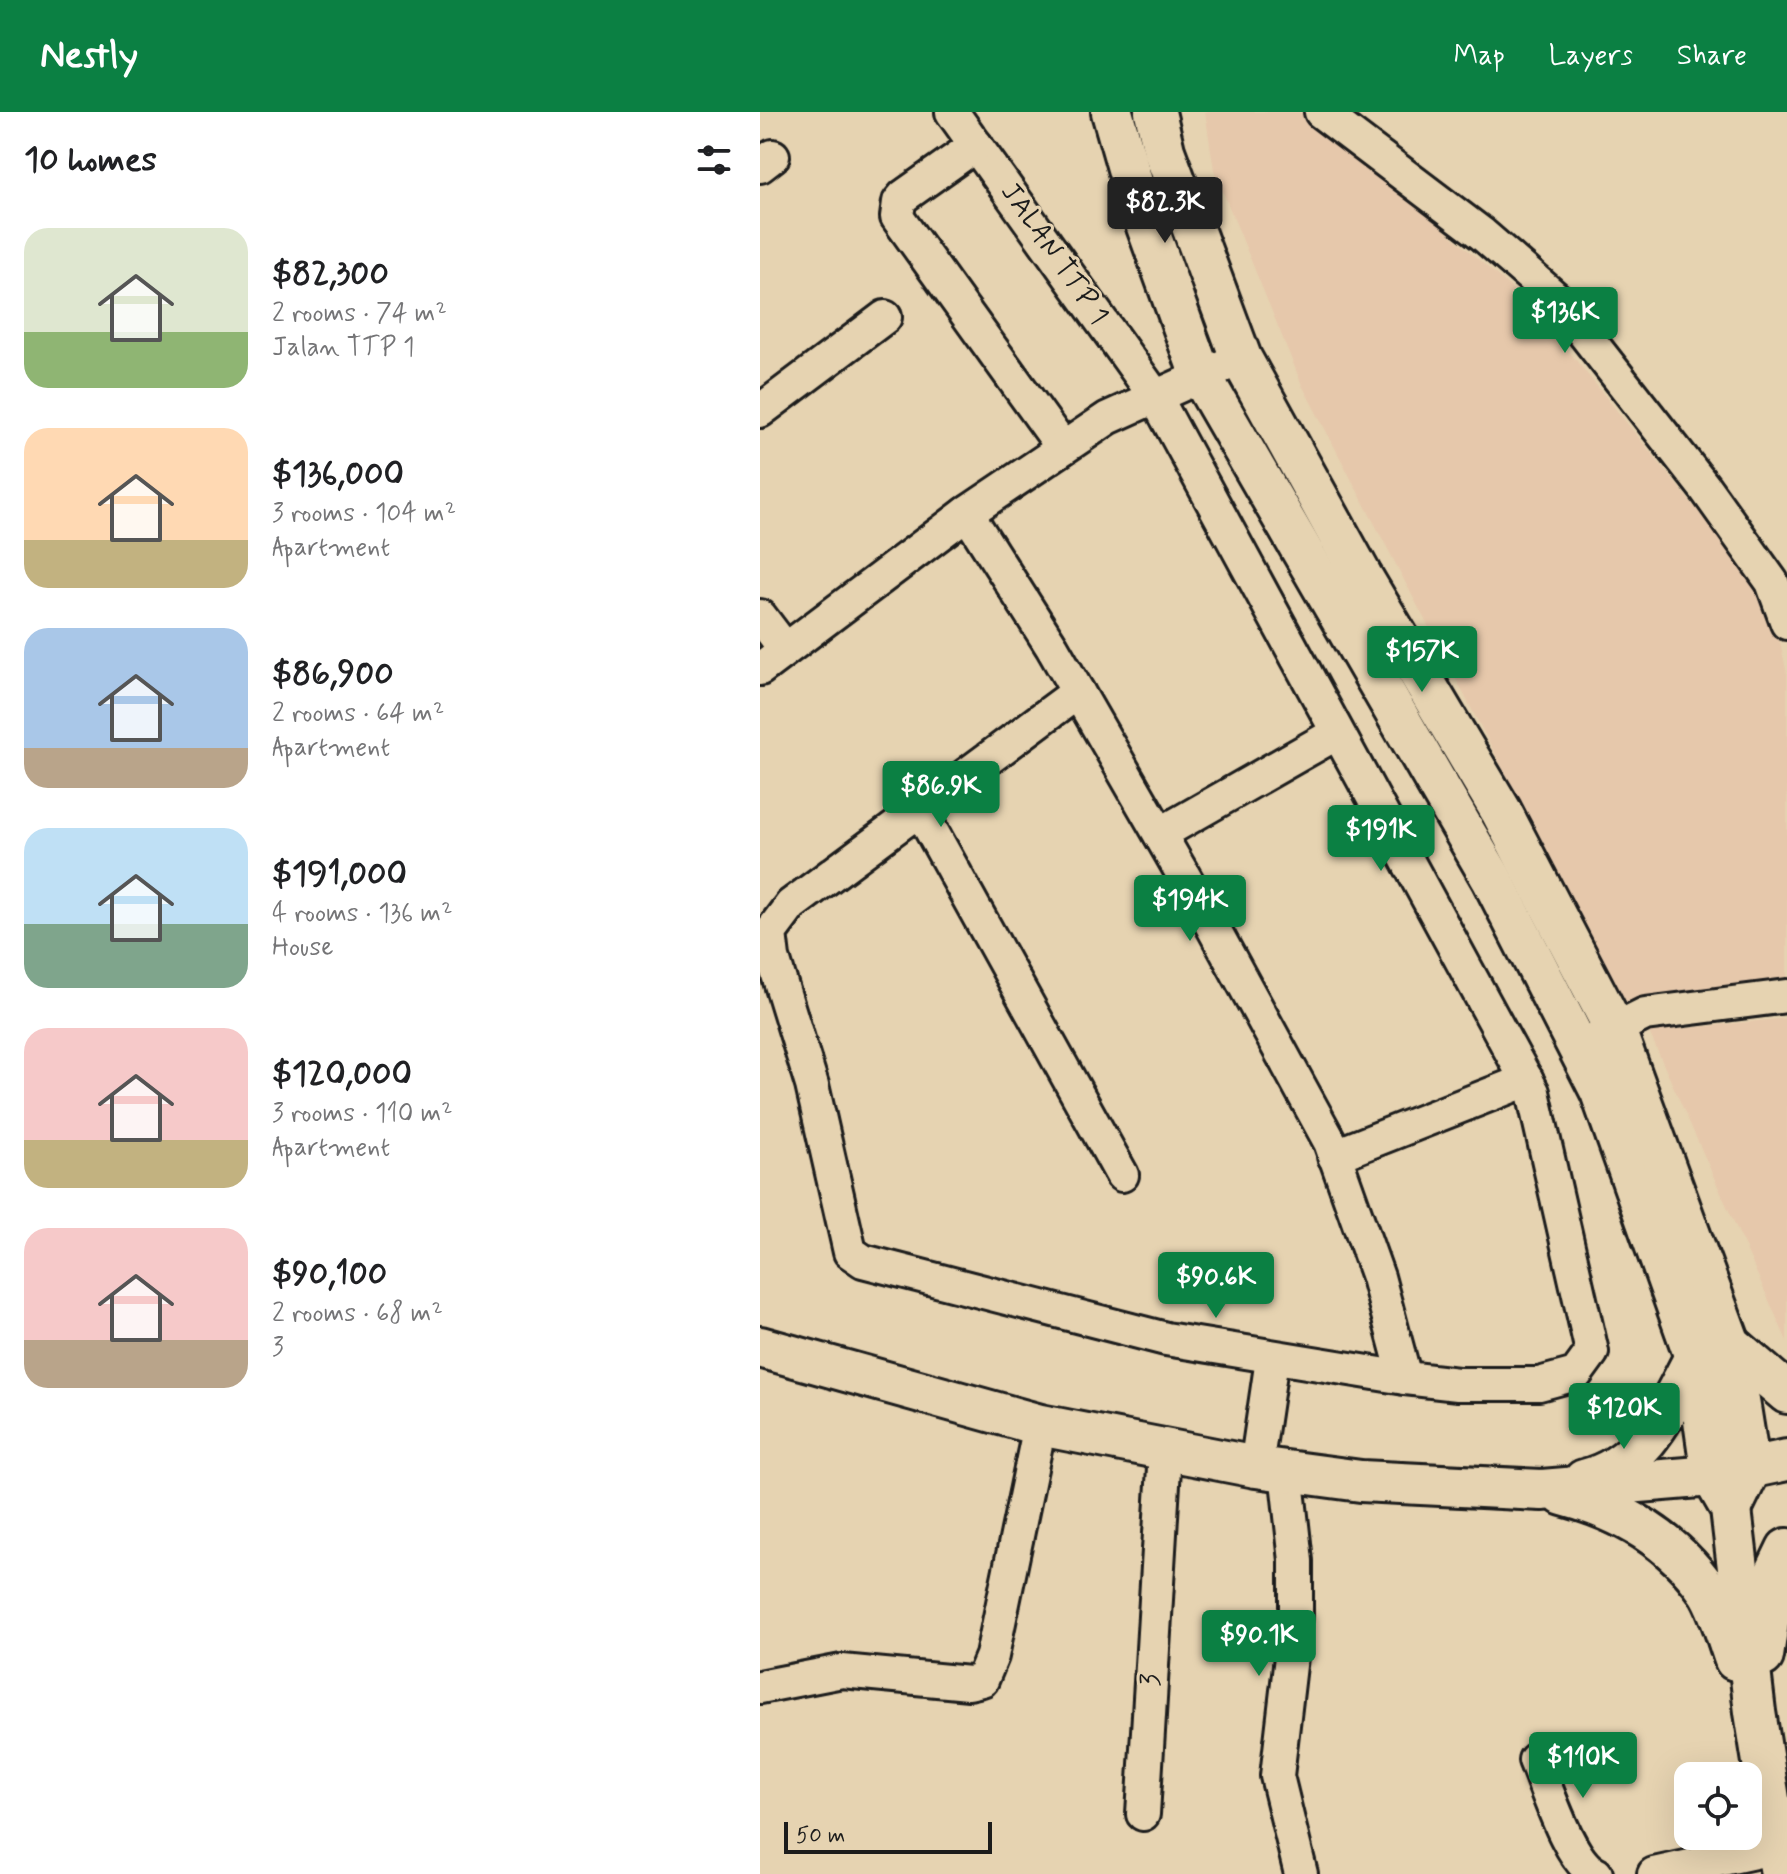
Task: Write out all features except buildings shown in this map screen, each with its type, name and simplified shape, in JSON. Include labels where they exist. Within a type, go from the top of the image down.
[{"type":"main road","points":[[1112,112],[1135,193],[1201,376],[1492,879],[1597,1038]]},
{"type":"main road","points":[[1126,112],[1135,193]]},
{"type":"main road","points":[[1155,112],[1164,151],[1241,358],[1362,577],[1501,811],[1597,1038],[1712,1351],[1745,1479],[1755,1712],[1779,1860]]},
{"type":"main road","points":[[760,1347],[1040,1425],[1271,1469],[1361,1481],[1542,1490],[1745,1479]]},
{"type":"main road","points":[[1712,1351],[1787,1393]]},
{"type":"main road","points":[[1542,1490],[1610,1473],[1644,1444],[1712,1351]]},
{"type":"main road","points":[[1542,1490],[1607,1507],[1664,1542],[1709,1593],[1755,1712]]},
{"type":"main road","points":[[1755,1712],[1775,1574],[1787,1549]]},
{"type":"street","name":"JALAN TTP 1","points":[[765,931],[812,1085],[850,1252],[863,1261],[1150,1336],[1272,1359],[1405,1378],[1458,1384],[1539,1384],[1576,1374],[1592,1352],[1533,1092],[1527,1080],[1155,396],[952,112]]},
{"type":"street","points":[[1321,112],[1482,234],[1558,300],[1714,499],[1772,582],[1787,623]]},
{"type":"street","points":[[976,145],[904,196],[899,202],[897,217],[1063,448]]},
{"type":"street","points":[[760,411],[885,317]]},
{"type":"street","points":[[760,669],[967,513],[1108,418],[1241,358]]},
{"type":"street","points":[[967,513],[1078,692],[1160,834],[1330,1142],[1378,1277],[1405,1378]]},
{"type":"street","points":[[760,616],[785,649]]},
{"type":"street","points":[[765,931],[791,905],[1078,692]]},
{"type":"street","points":[[1160,834],[1337,733]]},
{"type":"street","points":[[920,810],[1122,1175]]},
{"type":"street","points":[[1597,1038],[1645,1014],[1787,996]]},
{"type":"street","points":[[1334,1156],[1527,1080]]},
{"type":"street","points":[[1272,1359],[1271,1469],[1296,1561],[1296,1614],[1277,1776],[1301,1874]]},
{"type":"street","points":[[760,1687],[842,1671],[969,1683],[982,1680],[992,1656],[1040,1425]]},
{"type":"street","name":"3","points":[[1143,1814],[1165,1451]]},
{"type":"street","points":[[1535,1760],[1576,1855],[1588,1870],[1596,1874]]},
{"type":"street","points":[[1654,1874],[1779,1860]]},
{"type":"shaded area","points":[[1205,112],[1304,112],[1446,231],[1532,306],[1755,581],[1780,642],[1787,674],[1787,978],[1626,1004],[1302,385],[1214,170]]},
{"type":"shaded area","points":[[1787,1018],[1787,1341],[1649,1032]]}]
